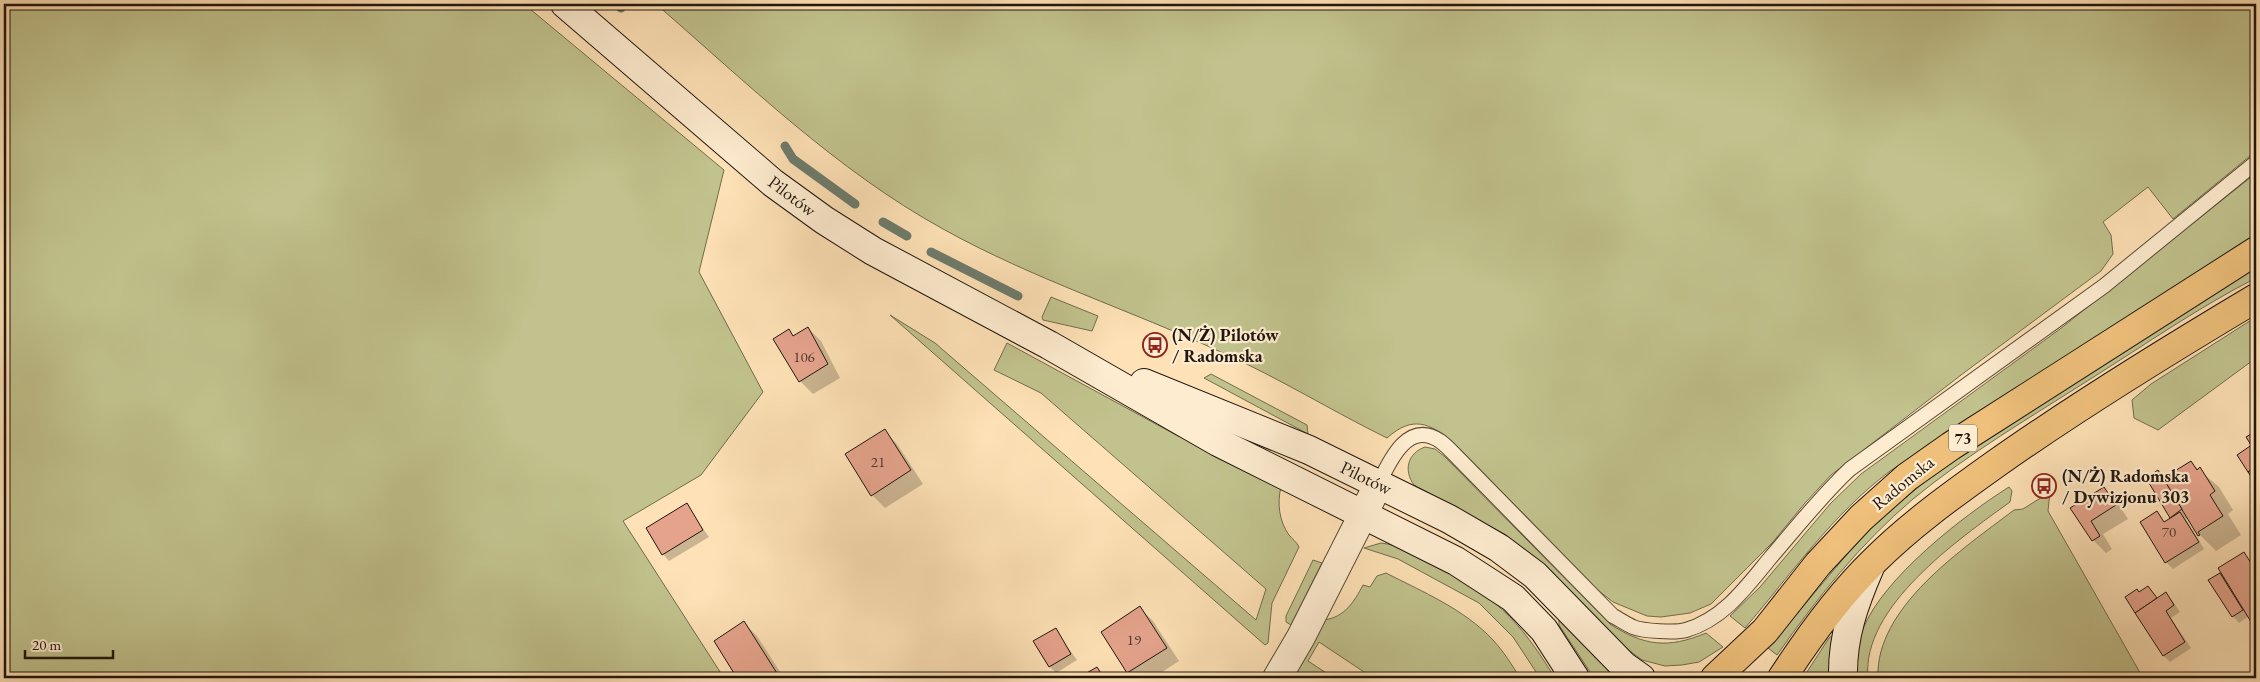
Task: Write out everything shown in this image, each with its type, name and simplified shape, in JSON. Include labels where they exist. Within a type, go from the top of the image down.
[{"type":"main road","name":"Pilotów","points":[[564,4],[773,183],[824,220],[873,252],[1049,345],[1218,442],[1456,561],[1513,598],[1544,630],[1575,678]]},
{"type":"main road","name":"Radomska","points":[[1715,678],[1765,631],[1838,540],[1881,498],[1907,477],[1951,446],[2256,251]]},
{"type":"main road","name":"73","points":[[1782,678],[1808,640],[1871,563],[1932,511],[2014,451],[2110,387],[2256,298]]},
{"type":"main road","name":"Pilotów","points":[[1049,345],[1289,441],[1379,483],[1499,548],[1535,575],[1624,666],[1641,678]]},
{"type":"main road","points":[[1277,678],[1301,637],[1379,483]]},
{"type":"main road","points":[[1843,678],[1845,637],[1852,610],[1871,563]]},
{"type":"lane","points":[[1379,483],[1402,443],[1420,435],[1429,436],[1440,441],[1613,616],[1634,628],[1683,631],[1702,624],[1717,615],[1741,593],[1833,485],[1850,469],[2104,286],[2254,164]]},
{"type":"green space","points":[[4,4],[524,4],[724,170],[699,272],[763,392],[701,475],[623,521],[724,678],[4,678]]},
{"type":"green space","points":[[656,4],[2256,4],[2256,165],[2250,156],[2173,219],[2148,187],[2103,222],[2111,235],[2113,254],[2101,271],[1831,475],[1772,543],[1711,604],[1690,613],[1661,617],[1647,616],[1613,602],[1599,591],[1453,442],[1436,430],[1421,424],[1413,424],[1405,426],[1387,438],[1244,363],[1188,337],[1047,279],[943,229],[904,206],[829,153]]},
{"type":"green space","points":[[2256,173],[2256,236],[1890,471],[1849,506],[1745,628],[1730,616],[1760,587],[1830,504],[1861,474],[2060,329]]},
{"type":"green space","points":[[2256,264],[2256,278],[2173,326],[2001,436],[1934,482],[1894,516],[1857,553],[1824,592],[1777,655],[1768,648],[1859,540],[1883,516],[1943,467]]},
{"type":"green space","points":[[1051,297],[1098,316],[1092,331],[1043,320],[1042,317]]},
{"type":"green space","points":[[890,315],[935,343],[1256,620],[1266,589],[1041,393],[994,370],[1007,343],[1178,436],[1182,435],[1281,487],[1279,506],[1281,518],[1289,535],[1299,547],[1272,603],[1268,643],[1265,645]]},
{"type":"green space","points":[[2256,317],[2256,358],[2158,430],[2134,418],[2132,400],[2151,384]]},
{"type":"green space","points":[[1211,374],[1307,425],[1308,434],[1204,378]]},
{"type":"green space","points":[[1425,447],[1435,449],[1445,457],[1610,624],[1634,637],[1656,643],[1680,641],[1706,633],[1723,647],[1699,662],[1682,665],[1665,666],[1642,660],[1623,646],[1556,578],[1506,535],[1414,485],[1409,474],[1409,463],[1415,453]]},
{"type":"green space","points":[[2009,487],[2012,491],[2010,502],[1941,555],[1917,577],[1896,601],[1880,626],[1870,652],[1868,678],[1854,678],[1858,647],[1863,629],[1873,609],[1888,589],[1906,569],[1948,531]]},
{"type":"green space","points":[[2050,492],[2048,511],[2143,678],[1878,678],[1881,652],[1891,627],[1906,604],[1926,582],[1971,543],[2014,510],[2023,509]]},
{"type":"green space","points":[[1381,543],[1412,553],[1471,586],[1488,598],[1503,610],[1529,639],[1555,678],[1540,678],[1513,637],[1479,603],[1398,559],[1364,548]]},
{"type":"green space","points":[[1313,560],[1322,563],[1291,625],[1286,622],[1286,616]]},
{"type":"green space","points":[[1386,573],[1456,610],[1482,629],[1508,659],[1520,678],[1373,678],[1319,642],[1308,661],[1334,678],[1293,678],[1324,620],[1338,616],[1348,608],[1363,585],[1370,587],[1377,576]]},
{"type":"green space","points":[[1559,618],[1619,678],[1594,678],[1559,625]]},
{"type":"green space","points":[[1833,635],[1832,678],[1803,678],[1829,638]]},
{"type":"building","points":[[808,327],[828,364],[799,382],[773,339],[789,329],[793,336]]},
{"type":"building","points":[[885,429],[911,470],[871,496],[845,454]]},
{"type":"building","points":[[2256,431],[2256,442],[2251,445],[2246,437]]},
{"type":"building","points":[[2256,442],[2256,466],[2248,472],[2237,455]]},
{"type":"building","points":[[2191,461],[2197,470],[2200,467],[2215,491],[2210,495],[2223,516],[2198,532],[2200,535],[2198,536],[2161,475],[2165,477]]},
{"type":"building","points":[[2256,466],[2256,475],[2252,478],[2248,472]]},
{"type":"building","points":[[2158,470],[2182,509],[2170,518],[2146,478]]},
{"type":"building","points":[[2104,487],[2116,505],[2091,521],[2100,536],[2092,541],[2070,508]]},
{"type":"building","points":[[687,503],[703,530],[662,555],[646,528]]},
{"type":"building","points":[[2157,511],[2164,522],[2180,512],[2199,542],[2165,563],[2140,522]]},
{"type":"building","points":[[2244,552],[2256,571],[2256,630],[2218,568]]},
{"type":"building","points":[[2220,573],[2243,610],[2232,617],[2208,580]]},
{"type":"building","points":[[2148,586],[2157,598],[2135,613],[2125,597],[2137,589],[2139,592]]},
{"type":"building","points":[[2166,592],[2174,605],[2166,611],[2185,642],[2163,656],[2135,613]]},
{"type":"building","points":[[1140,606],[1167,648],[1127,673],[1101,632]]},
{"type":"building","points":[[744,621],[780,678],[737,678],[714,641]]},
{"type":"building","points":[[1056,628],[1071,654],[1049,667],[1033,641]]},
{"type":"building","points":[[1097,667],[1104,678],[1078,678]]},
{"type":"waterway","points":[[617,4],[621,8]]},
{"type":"waterway","points":[[785,146],[793,159],[855,204]]},
{"type":"waterway","points":[[883,222],[907,236]]},
{"type":"waterway","points":[[931,252],[1018,296]]},
{"type":"place","name":"(N/Ż) Pilotów / Radomska","points":[[1155,345]]},
{"type":"place","name":"(N/Ż) Radomska / Dywizjonu 303","points":[[2044,486]]}]
